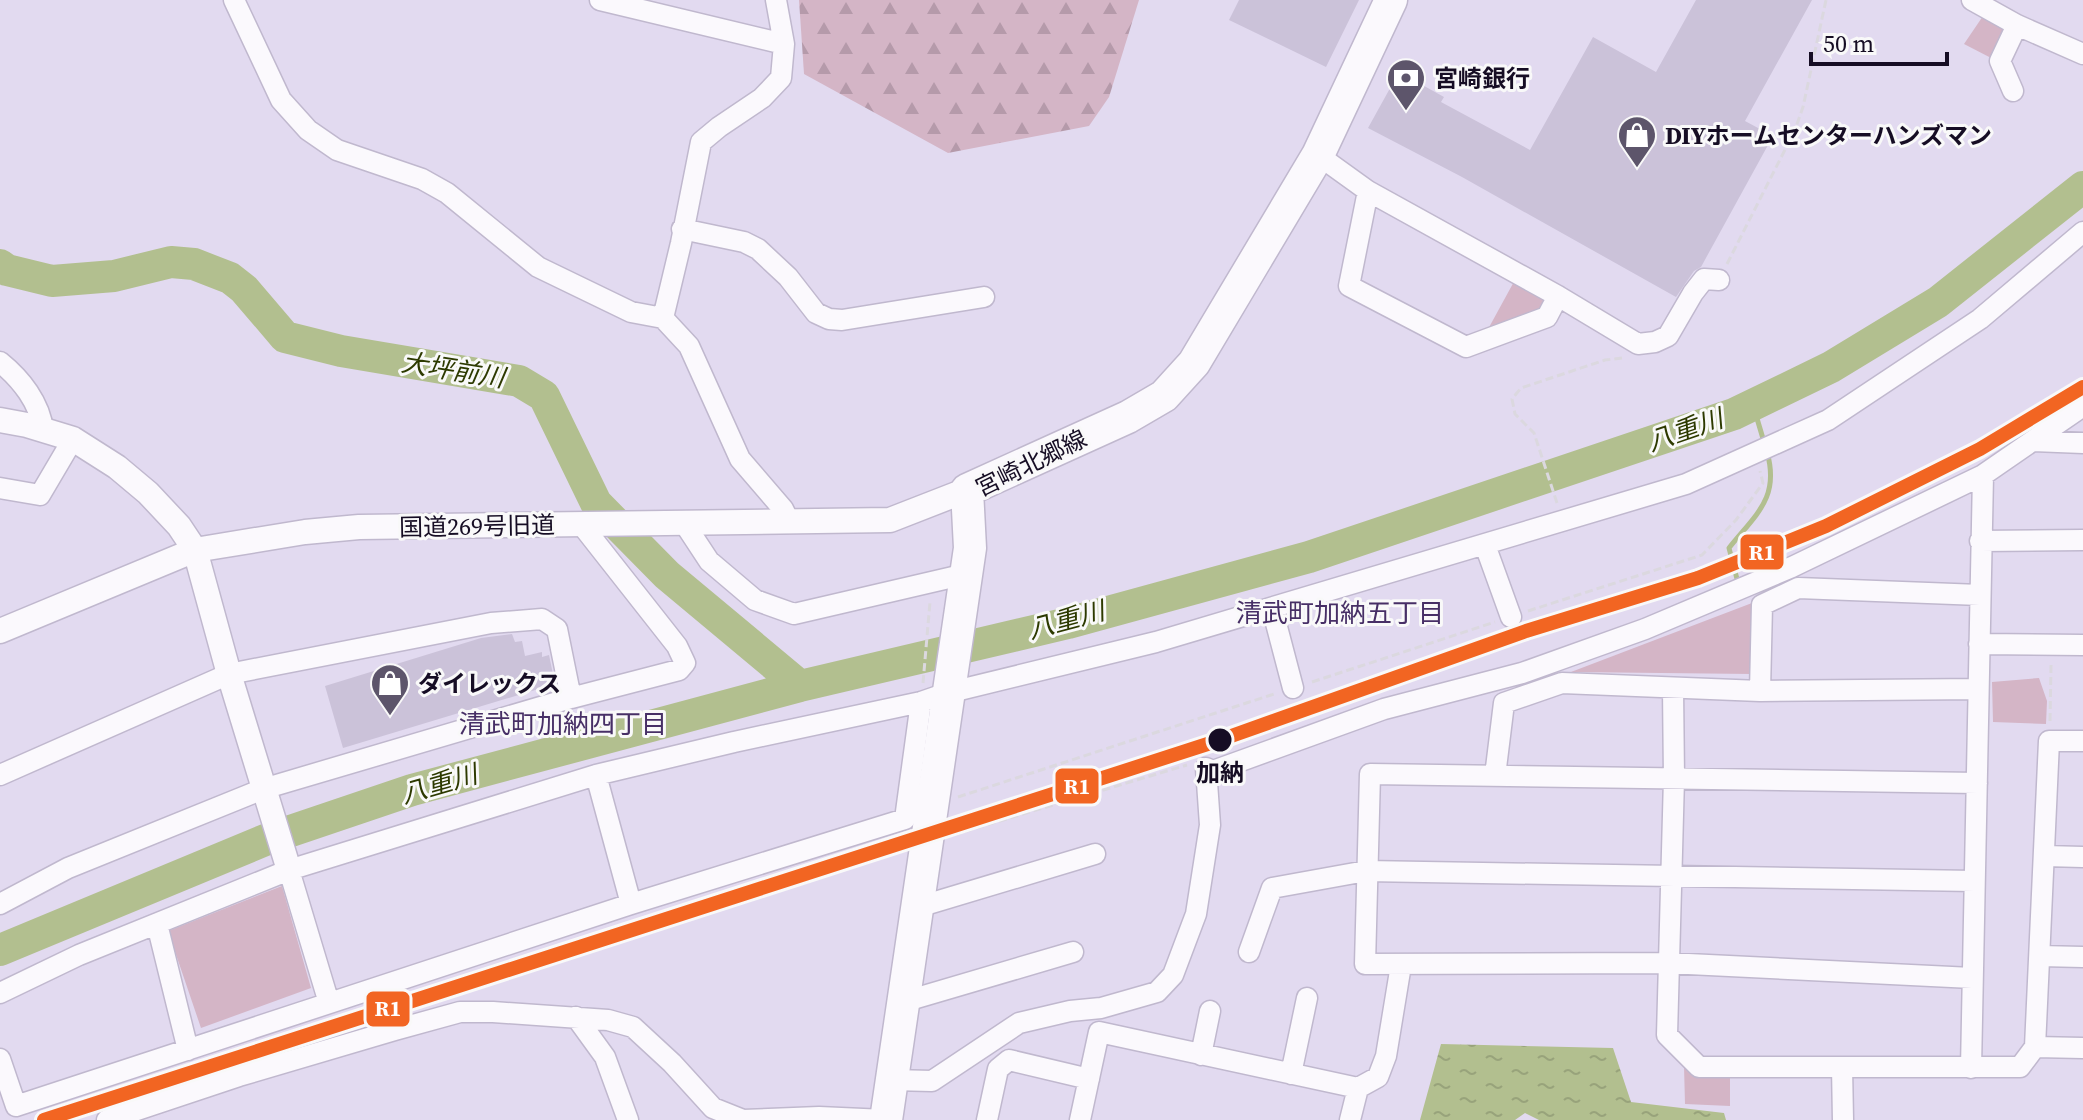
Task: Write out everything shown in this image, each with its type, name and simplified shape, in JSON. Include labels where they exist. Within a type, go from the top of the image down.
[{"type":"main road","name":"宮崎北郷線","points":[[886,1120],[931,805],[939,693],[970,548],[967,490],[1128,417],[1164,396],[1194,363],[1318,155],[1391,0]]},
{"type":"street","points":[[234,0],[281,100],[308,130],[337,150],[422,179],[447,193],[538,267],[631,312],[663,318],[689,346],[740,459],[783,509],[789,521]]},
{"type":"street","points":[[600,0],[784,44]]},
{"type":"street","points":[[663,318],[701,142],[762,98],[781,78],[784,44],[776,0]]},
{"type":"street","points":[[1972,0],[2017,25],[2083,54]]},
{"type":"street","points":[[2013,91],[2000,61],[2017,25]]},
{"type":"street","points":[[1318,155],[1368,191],[1638,344],[1668,336],[1704,279],[1719,280]]},
{"type":"street","points":[[1368,191],[1349,286],[1466,347],[1547,317],[1558,296]]},
{"type":"street","points":[[682,229],[744,242],[758,249],[788,277],[816,313],[829,319],[842,320],[984,297]]},
{"type":"street","points":[[0,993],[79,955],[288,867],[596,775],[1156,642],[1686,484],[1828,420],[1980,319],[2083,232]]},
{"type":"street","points":[[0,362],[13,373],[41,412],[43,430]]},
{"type":"street","points":[[892,1080],[932,1081],[1019,1023],[1070,1011],[1101,1008],[1157,992],[1173,975],[1196,914],[1210,825],[1206,768],[1213,771],[1384,709],[1522,673],[1645,629],[1792,567],[1983,475],[2083,406]]},
{"type":"street","points":[[0,420],[73,439],[117,467],[148,493],[179,526],[195,550],[229,674],[329,1003]]},
{"type":"street","points":[[0,488],[40,495],[73,439]]},
{"type":"street","points":[[2033,441],[2083,443]]},
{"type":"street","points":[[1971,1068],[1983,475]]},
{"type":"street","name":"国道269号旧道","points":[[0,631],[195,550],[305,532],[359,527],[890,520],[967,490]]},
{"type":"street","points":[[684,523],[709,561],[755,600],[794,614],[932,583],[965,582]]},
{"type":"street","points":[[0,904],[68,868],[265,794],[571,698],[679,670],[685,663],[677,646],[589,524]]},
{"type":"street","points":[[1980,541],[2083,540]]},
{"type":"street","points":[[1485,545],[1511,617]]},
{"type":"street","points":[[1760,691],[1762,605],[1798,588],[1980,595]]},
{"type":"street","points":[[1272,608],[1293,688]]},
{"type":"street","points":[[0,775],[229,674],[491,623],[542,619],[557,629],[571,698]]},
{"type":"street","points":[[1979,644],[2083,645]]},
{"type":"street","points":[[1495,776],[1504,703],[1562,683],[1760,691],[1978,689]]},
{"type":"street","points":[[1673,689],[1674,778],[1667,1035],[1699,1067],[2020,1067],[2035,1047],[2049,741],[2083,741]]},
{"type":"street","points":[[0,1059],[16,1106],[631,904],[905,819],[939,693]]},
{"type":"street","points":[[1972,978],[1668,963],[1365,964],[1366,871],[1370,774],[1977,783]]},
{"type":"street","points":[[596,775],[631,904]]},
{"type":"street","points":[[915,908],[1095,854]]},
{"type":"street","points":[[2045,856],[2083,857]]},
{"type":"street","points":[[1249,952],[1272,888],[1366,871],[1974,881]]},
{"type":"street","points":[[157,924],[188,1050]]},
{"type":"street","points":[[903,1002],[1073,952]]},
{"type":"street","points":[[2040,956],[2083,957]]},
{"type":"street","points":[[1080,1120],[1099,1032],[1358,1088],[1378,1077],[1386,1056],[1401,965]]},
{"type":"street","points":[[1291,1074],[1307,998]]},
{"type":"street","points":[[1201,1055],[1210,1011]]},
{"type":"street","points":[[107,1120],[239,1076],[460,1012],[576,1017],[608,1020],[633,1027],[672,1063],[713,1108],[743,1120],[819,1117],[886,1120]]},
{"type":"street","points":[[576,1017],[605,1057],[628,1120]]},
{"type":"street","points":[[2035,1047],[2083,1048]]},
{"type":"street","points":[[987,1120],[998,1069],[1009,1060],[1089,1079]]},
{"type":"street","points":[[1842,1067],[1843,1120]]},
{"type":"street","points":[[1350,1120],[1358,1088]]},
{"type":"path","points":[[1719,280],[1795,130],[1803,107],[1826,0]]},
{"type":"path","points":[[1558,506],[1534,433],[1515,414],[1512,399],[1521,388],[1605,360],[1624,357]]},
{"type":"path","points":[[931,805],[1702,555],[1736,520],[1763,483],[1756,454]]},
{"type":"path","points":[[932,583],[939,693]]},
{"type":"path","points":[[2049,741],[2051,672]]},
{"type":"path","points":[[926,843],[1199,761],[1206,768]]},
{"type":"green space","points":[[799,0],[1139,0],[1109,97],[1089,126],[948,153],[804,74]]},
{"type":"green space","points":[[1983,16],[2009,31],[1995,60],[1964,44]]},
{"type":"green space","points":[[1516,278],[1543,294],[1545,305],[1539,311],[1487,331]]},
{"type":"green space","points":[[1752,603],[1752,674],[1571,672]]},
{"type":"green space","points":[[2039,678],[2047,701],[2046,724],[1993,722],[1992,682]]},
{"type":"green space","points":[[282,886],[311,988],[201,1028],[168,931]]},
{"type":"green space","points":[[1684,1066],[1696,1074],[1730,1077],[1730,1106],[1685,1104]]},
{"type":"water","points":[[1441,1044],[1613,1048],[1631,1102],[1724,1113],[1726,1120],[1539,1120],[1525,1113],[1515,1120],[1420,1120]]},
{"type":"building","points":[[1239,0],[1359,0],[1326,67],[1229,20]]},
{"type":"building","name":"DIYホームセンターハンズマン","points":[[1696,0],[1812,0],[1745,121],[1773,136],[1701,267],[1694,271],[1676,297],[1368,128],[1399,72],[1444,97],[1441,102],[1530,150],[1593,37],[1656,72]]},
{"type":"building","name":"ダイレックス","points":[[512,634],[515,642],[522,641],[525,656],[542,652],[542,657],[549,655],[555,684],[343,748],[325,686],[481,638]]},
{"type":"waterway","name":"八重川","points":[[0,950],[270,838],[412,790],[800,686],[1068,623],[1309,557],[1734,414],[1831,367],[1938,302],[2083,187]]},
{"type":"waterway","name":"大坪前川","points":[[0,265],[7,270],[52,281],[114,276],[171,262],[194,264],[230,278],[244,289],[285,337],[341,351],[519,381],[544,396],[596,503],[667,575],[800,686]]},
{"type":"waterway","points":[[1753,405],[1764,442]]},
{"type":"waterway","points":[[1737,579],[1729,548],[1756,515],[1768,494],[1770,468],[1767,452]]},
{"type":"transit line","name":"R1","points":[[44,1120],[1220,740],[1526,631],[1698,578],[1826,526],[1980,449],[2083,387]]},
{"type":"place","name":"宮崎銀行","points":[[1406,112]]},
{"type":"place","name":"DIYホームセンターハンズマン","points":[[1637,169]]},
{"type":"place","name":"ダイレックス","points":[[390,717]]},
{"type":"place","name":"加納","points":[[1220,740]]},
{"type":"district","name":"清武町加納五丁目","points":[[1340,613]]},
{"type":"district","name":"清武町加納四丁目","points":[[563,724]]}]
